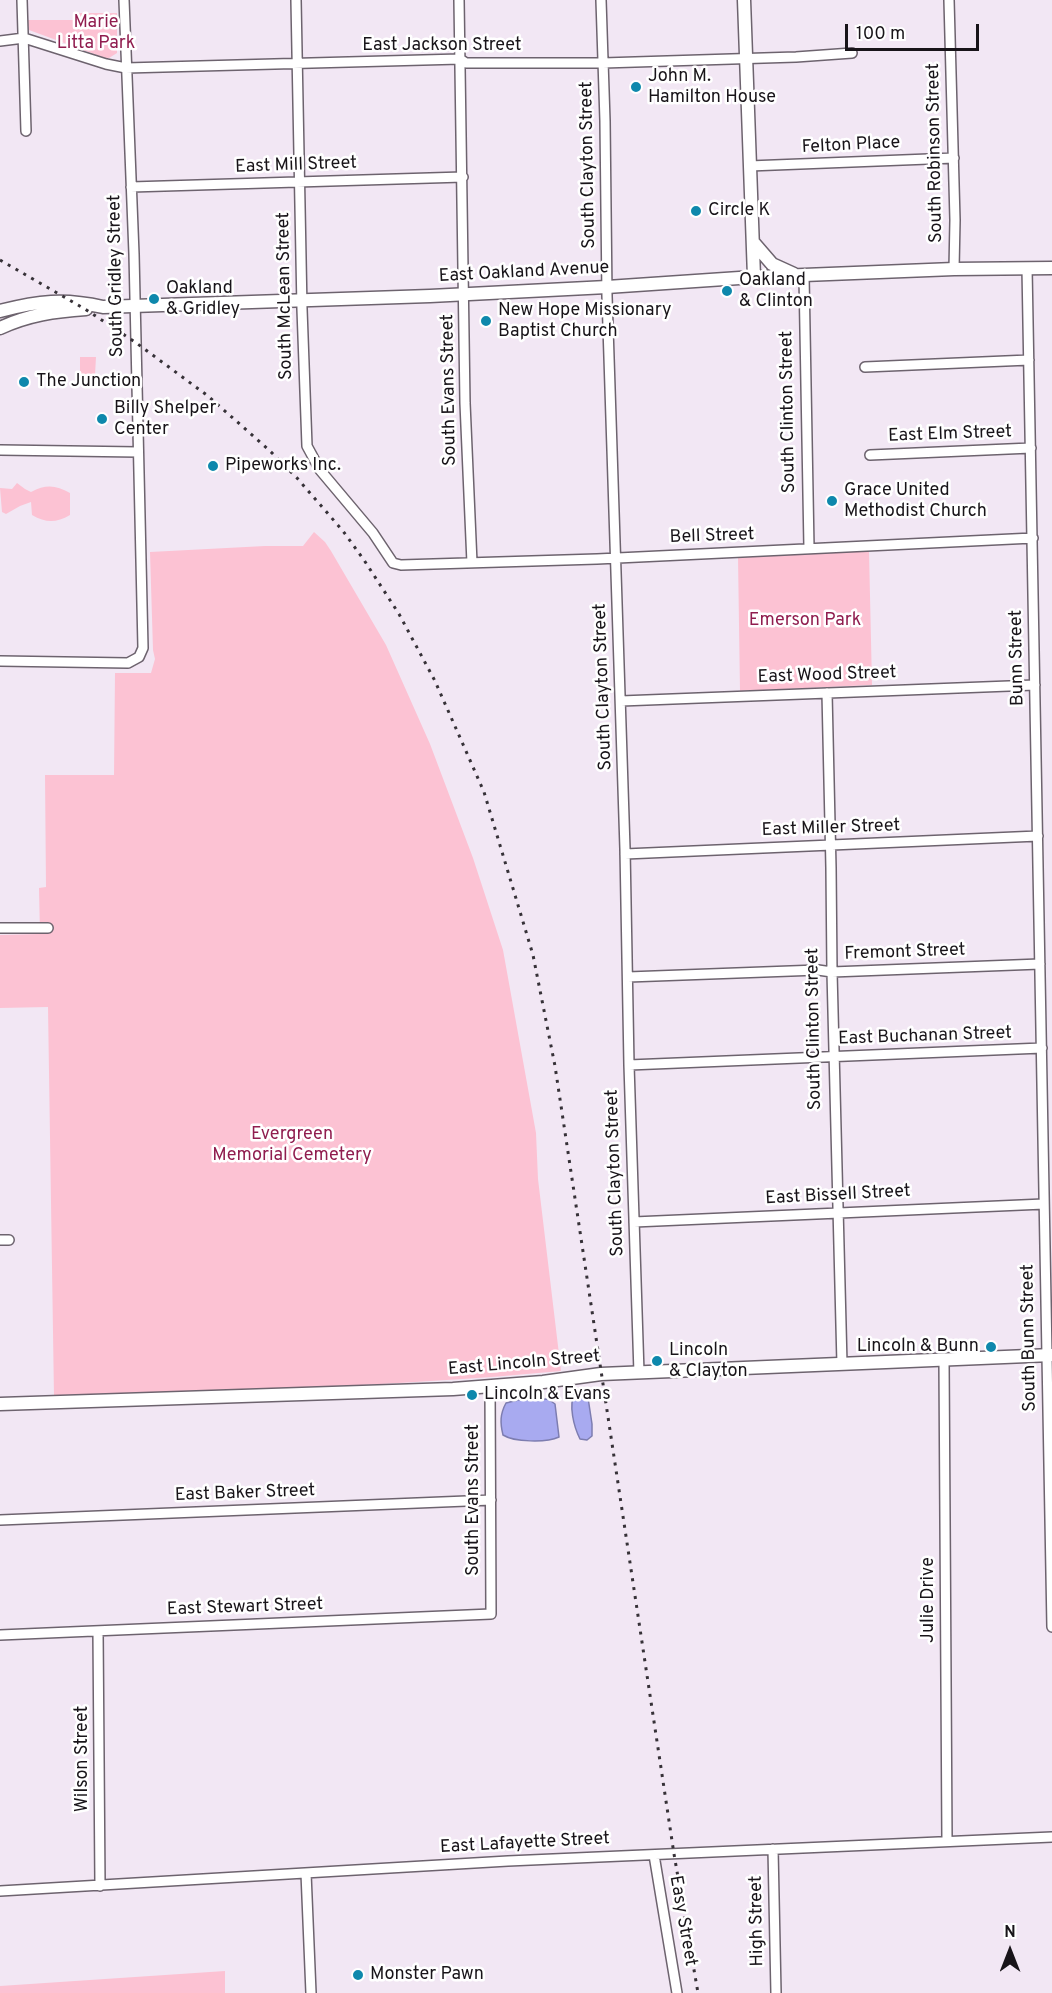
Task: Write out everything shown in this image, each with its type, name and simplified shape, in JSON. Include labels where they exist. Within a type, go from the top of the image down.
[{"type":"main road","points":[[744,0],[754,277]]},
{"type":"main road","points":[[753,242],[772,264],[801,276]]},
{"type":"main road","name":"East Oakland Avenue","points":[[0,311],[36,302],[54,301],[103,308],[134,307],[607,287],[754,277],[954,269],[1052,268]]},
{"type":"main road","points":[[0,328],[22,318],[45,312],[103,308]]},
{"type":"main road","name":"East Lincoln Street","points":[[0,1404],[453,1389],[543,1382],[601,1374],[1050,1355]]},
{"type":"street","points":[[22,0],[26,131]]},
{"type":"street","name":"South Gridley Street","points":[[0,661],[128,663],[139,657],[143,648],[124,0]]},
{"type":"street","name":"South McLean Street","points":[[296,0],[302,300],[308,446],[320,470],[373,533],[393,563]]},
{"type":"street","name":"South Evans Street","points":[[459,0],[465,403],[472,563]]},
{"type":"street","name":"South Clayton Street","points":[[601,0],[607,287],[617,557],[639,1373]]},
{"type":"street","name":"South Robinson Street","points":[[950,0],[954,269]]},
{"type":"street","name":"East Jackson Street","points":[[0,41],[24,38],[106,64],[126,68],[460,59],[466,63],[603,63],[796,57],[852,52]]},
{"type":"street","name":"Felton Place","points":[[749,166],[954,158]]},
{"type":"street","name":"East Mill Street","points":[[131,187],[462,177]]},
{"type":"street","name":"Bunn Street","points":[[1027,268],[1040,964],[1047,1030],[1042,1048]]},
{"type":"street","name":"South Clinton Street","points":[[801,276],[809,548]]},
{"type":"street","points":[[865,367],[1029,360]]},
{"type":"street","name":"East Elm Street","points":[[870,455],[1031,448]]},
{"type":"street","points":[[0,450],[138,452]]},
{"type":"street","name":"Bell Street","points":[[393,563],[401,565],[472,563],[1033,538]]},
{"type":"street","name":"East Wood Street","points":[[621,701],[1035,685]]},
{"type":"street","name":"South Clinton Street","points":[[827,693],[842,1364]]},
{"type":"street","name":"East Miller Street","points":[[625,854],[1038,836]]},
{"type":"street","points":[[0,928],[48,928]]},
{"type":"street","name":"Fremont Street","points":[[628,977],[1040,964]]},
{"type":"street","name":"East Buchanan Street","points":[[629,1065],[1042,1048]]},
{"type":"street","name":"South Bunn Street","points":[[1042,1048],[1044,1204],[1050,1355],[1052,1627]]},
{"type":"street","name":"East Bissell Street","points":[[634,1222],[1044,1204]]},
{"type":"street","name":"Julie Drive","points":[[944,1360],[947,1841]]},
{"type":"street","name":"South Evans Street","points":[[490,1386],[491,1614]]},
{"type":"street","name":"East Baker Street","points":[[0,1520],[491,1500]]},
{"type":"street","name":"East Stewart Street","points":[[0,1635],[491,1614]]},
{"type":"street","name":"Wilson Street","points":[[98,1631],[100,1886]]},
{"type":"street","name":"East Lafayette Street","points":[[0,1891],[654,1854],[1052,1837]]},
{"type":"street","name":"High Street","points":[[773,1849],[776,1993]]},
{"type":"street","name":"Easy Street","points":[[654,1854],[677,1993]]},
{"type":"street","points":[[306,1873],[311,1993]]},
{"type":"green space","name":"Marie Litta Park","points":[[73,13],[117,13],[117,53],[105,58],[29,30],[27,20],[73,20]]},
{"type":"green space","points":[[80,357],[96,357],[95,375],[80,375]]},
{"type":"green space","points":[[17,483],[31,492],[51,486],[70,493],[70,515],[56,521],[42,520],[32,515],[31,502],[6,514],[2,512],[0,488],[12,489]]},
{"type":"green space","name":"Evergreen Memorial Cemetery","points":[[314,532],[331,551],[386,645],[430,744],[473,858],[503,950],[536,1133],[538,1179],[561,1371],[371,1384],[54,1397],[48,1007],[0,1008],[0,935],[40,934],[39,888],[46,887],[45,775],[114,775],[115,673],[151,673],[155,659],[150,552],[303,546]]},
{"type":"green space","name":"Emerson Park","points":[[869,551],[872,685],[740,691],[738,557]]},
{"type":"green space","points":[[225,1971],[225,1993],[0,1993],[0,1986]]},
{"type":"water","points":[[587,1391],[592,1424],[592,1436],[587,1440],[580,1439],[573,1416],[573,1398],[575,1393]]},
{"type":"water","points":[[548,1399],[555,1404],[559,1437],[530,1441],[503,1435],[501,1419],[506,1403],[518,1400]]},
{"type":"railway","points":[[0,260],[85,309],[135,342],[208,396],[297,478],[343,531],[399,614],[435,681],[484,792],[533,955],[555,1066],[674,1854],[698,1993]]},
{"type":"place","name":"John M. Hamilton House","points":[[636,87]]},
{"type":"place","name":"Circle K","points":[[696,211]]},
{"type":"place","name":"Oakland & Clinton","points":[[727,291]]},
{"type":"place","name":"Oakland & Gridley","points":[[154,299]]},
{"type":"place","name":"New Hope Missionary Baptist Church","points":[[486,321]]},
{"type":"place","name":"The Junction","points":[[24,382]]},
{"type":"place","name":"Billy Shelper Center","points":[[102,419]]},
{"type":"place","name":"Pipeworks Inc.","points":[[213,466]]},
{"type":"place","name":"Grace United Methodist Church","points":[[832,501]]},
{"type":"place","name":"Lincoln & Bunn","points":[[991,1347]]},
{"type":"place","name":"Lincoln & Clayton","points":[[657,1361]]},
{"type":"place","name":"Lincoln & Evans","points":[[472,1395]]},
{"type":"place","name":"Monster Pawn","points":[[358,1975]]}]
